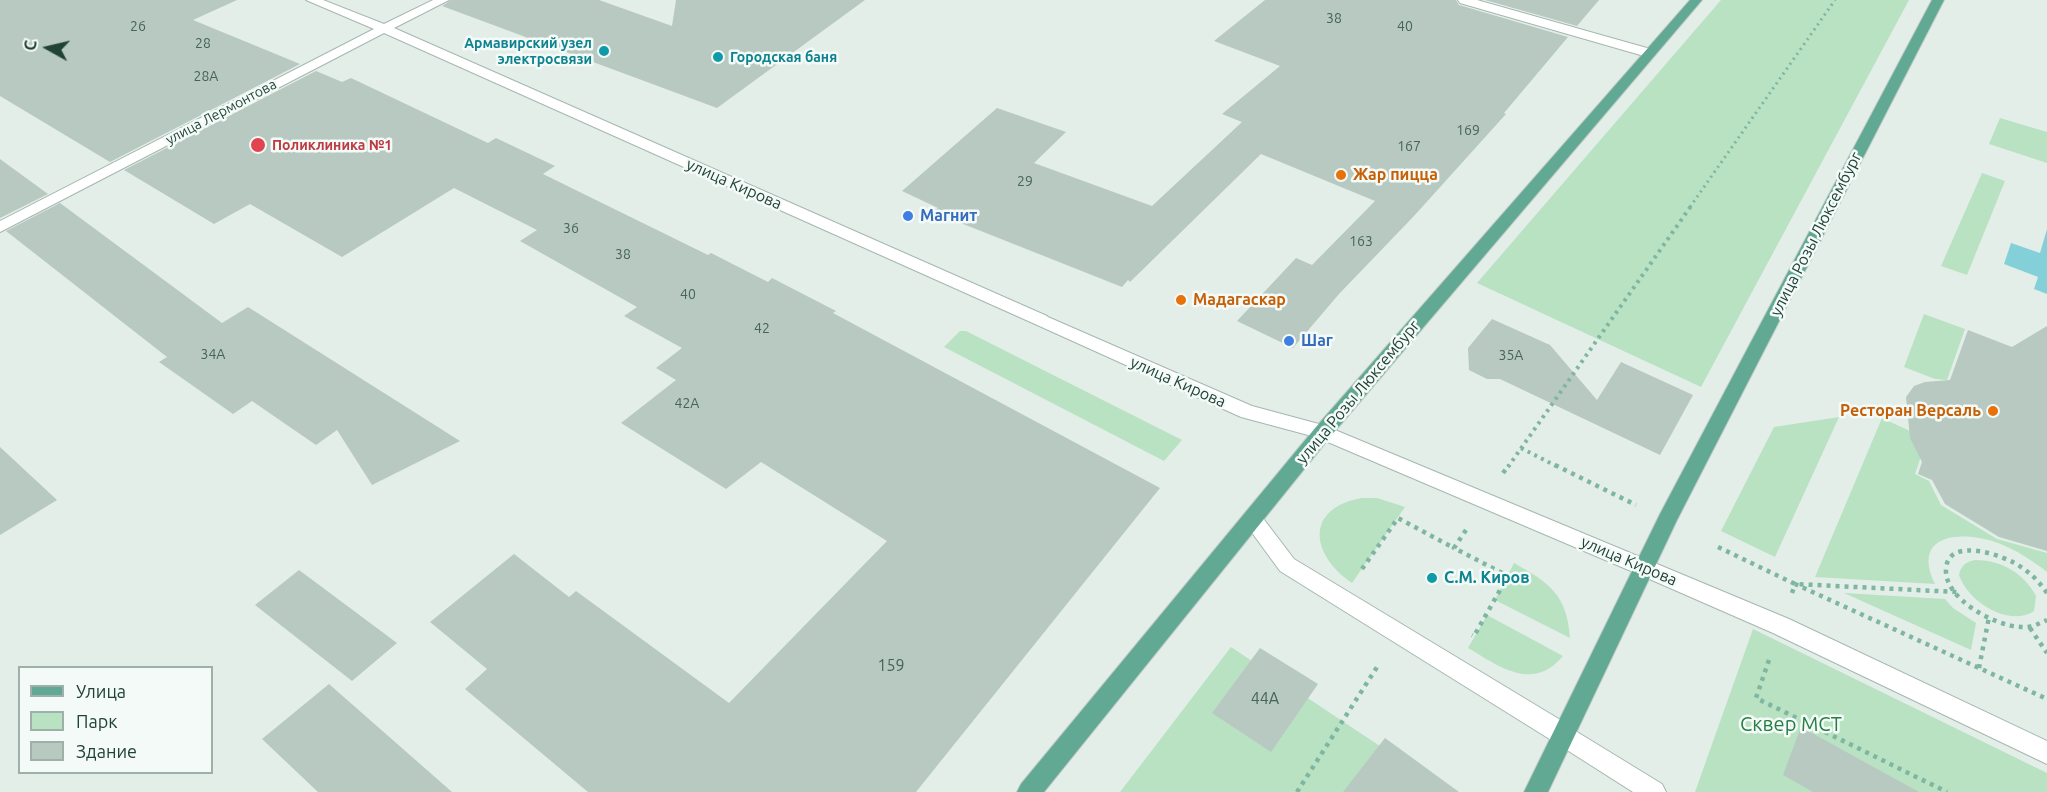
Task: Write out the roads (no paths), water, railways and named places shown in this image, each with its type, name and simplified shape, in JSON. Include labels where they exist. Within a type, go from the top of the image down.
[{"type":"main road","name":"улица Розы Люксембург","points":[[1029,792],[1323,432],[1696,0]]},
{"type":"main road","name":"улица Розы Люксембург","points":[[1536,792],[1644,568],[1938,0]]},
{"type":"street","name":"улица Кирова","points":[[312,0],[383,28],[1246,412],[1323,432],[1781,626],[2047,753]]},
{"type":"street","name":"улица Лермонтова","points":[[0,227],[383,28],[443,0]]},
{"type":"street","points":[[1464,0],[1649,53]]},
{"type":"street","points":[[1252,519],[1287,565],[1654,792]]},
{"type":"water","points":[[2047,229],[2047,294],[2034,289],[2038,277],[2004,264],[2011,243],[2040,253]]},
{"type":"place","name":"Армавирский узел электросвязи","points":[[604,51]]},
{"type":"place","name":"Городская баня","points":[[718,57]]},
{"type":"place","name":"Поликлиника №1","points":[[258,145]]},
{"type":"place","name":"Жар пицца","points":[[1341,175]]},
{"type":"place","name":"Магнит","points":[[908,216]]},
{"type":"place","name":"Мадагаскар","points":[[1181,300]]},
{"type":"place","name":"Шаг","points":[[1289,341]]},
{"type":"place","name":"Ресторан Версаль","points":[[1993,411]]},
{"type":"place","name":"С.М. Киров","points":[[1432,578]]},
{"type":"park label","name":"Сквер МСТ","points":[[1791,724]]}]
